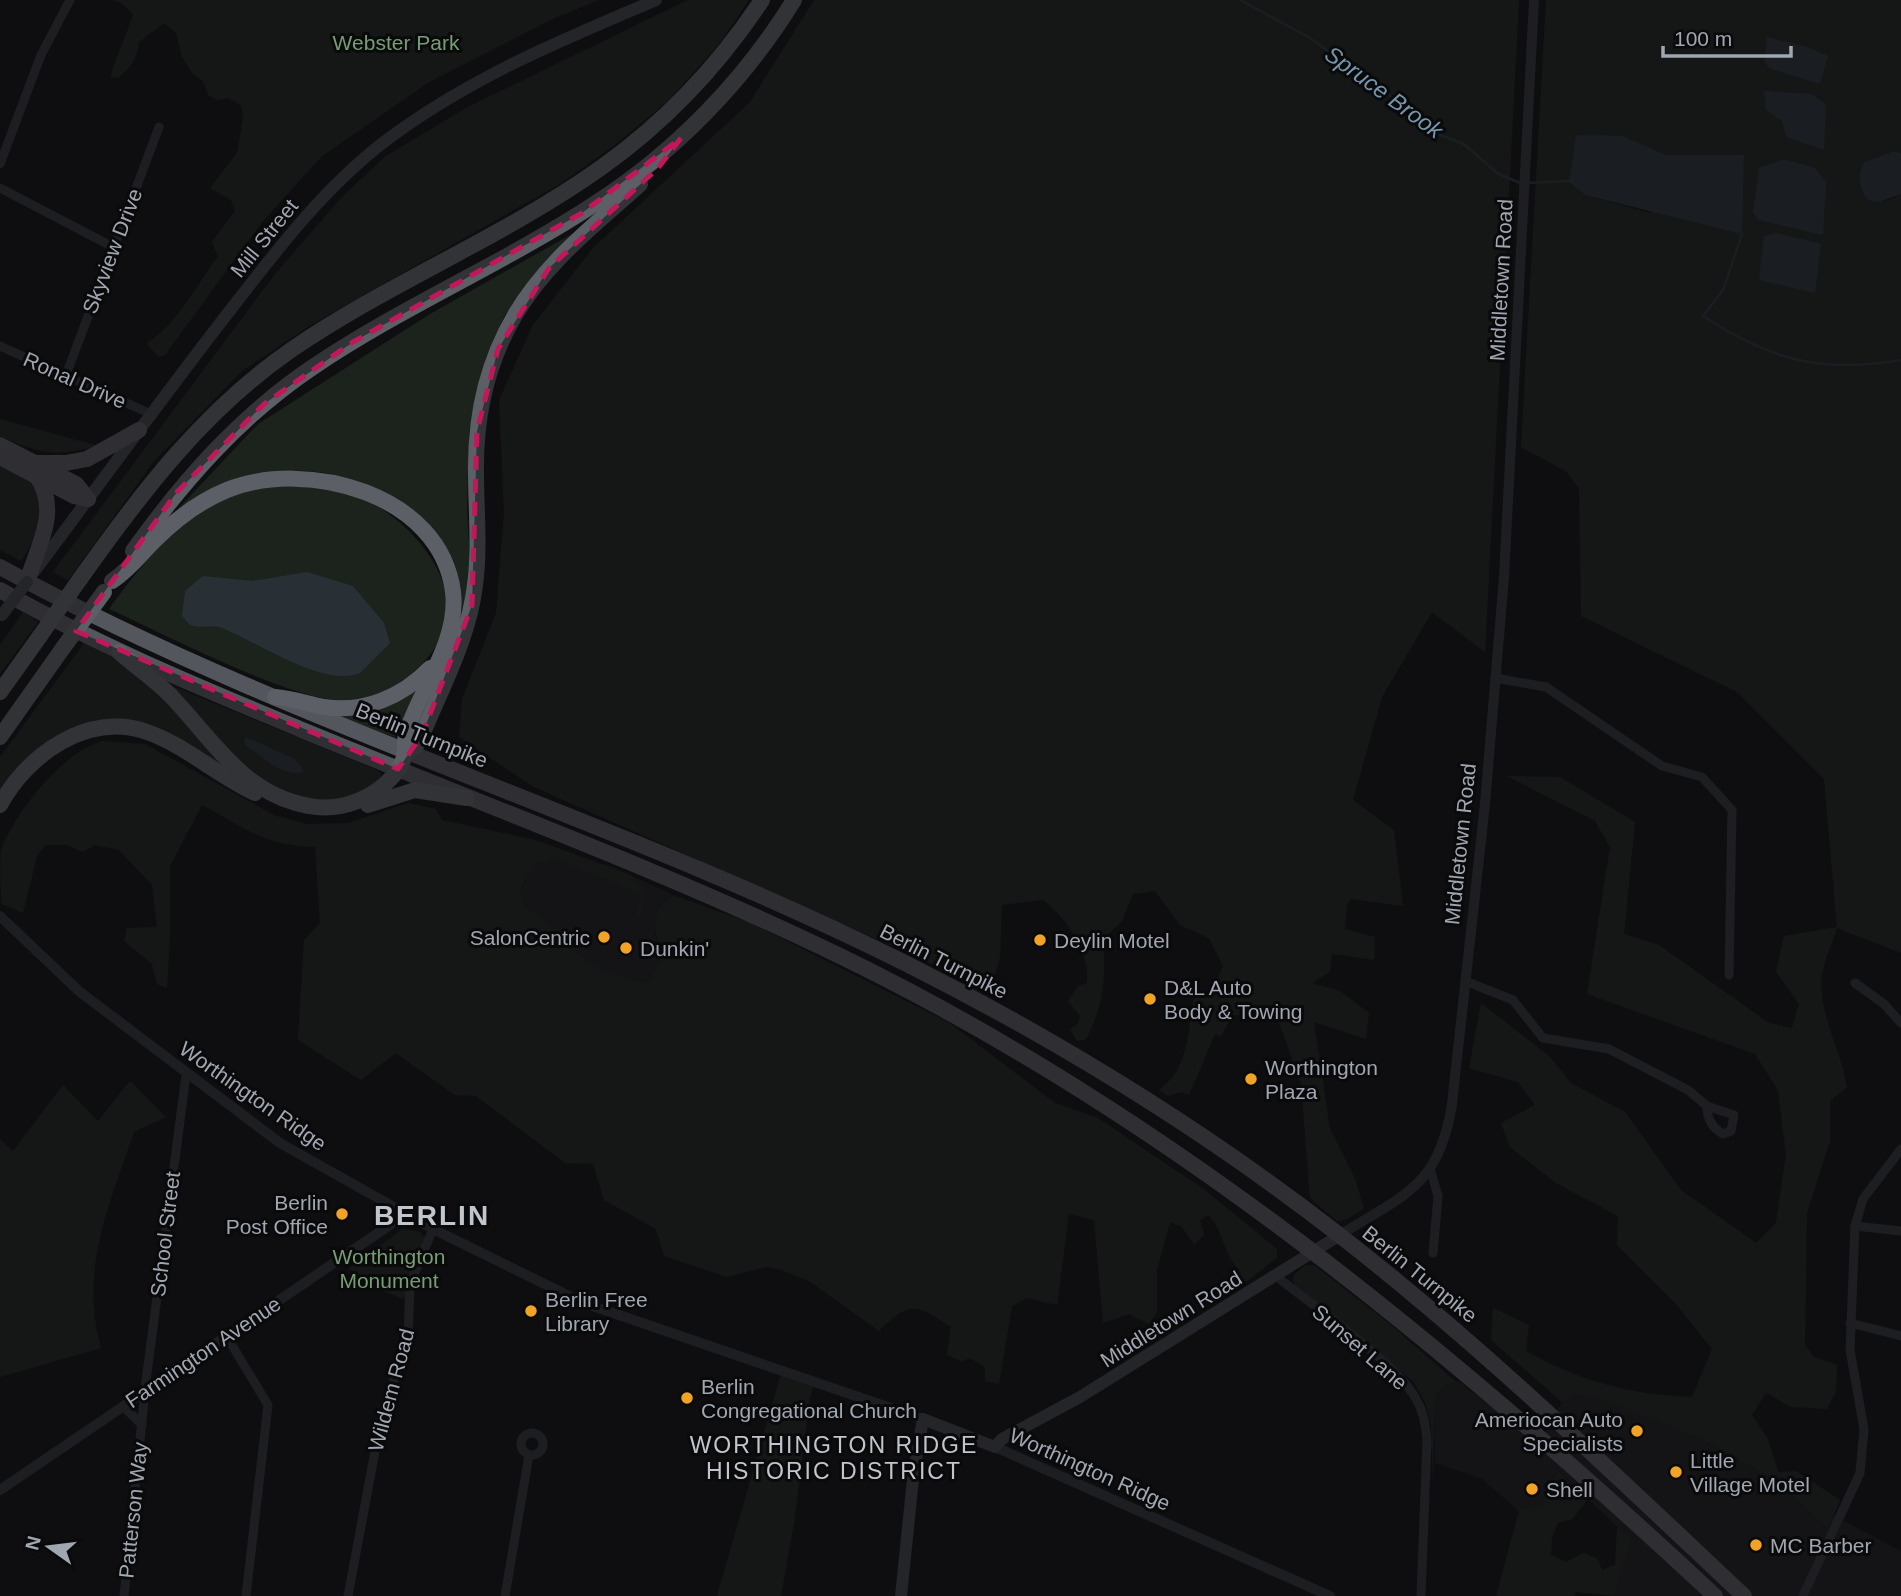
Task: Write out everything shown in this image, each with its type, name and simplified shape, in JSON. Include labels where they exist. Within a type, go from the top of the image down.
[{"type":"highway","points":[[0,692],[158,474],[237,393],[282,356],[327,327],[555,198],[620,154],[695,86],[762,0]]},
{"type":"highway","points":[[407,751],[416,746],[422,735],[472,605],[477,565],[477,431],[486,384],[498,349],[516,313],[549,268],[658,168],[681,138],[738,77],[794,0]]},
{"type":"highway","points":[[0,737],[191,476],[233,432],[287,385],[353,342],[582,213],[632,178],[681,138]]},
{"type":"highway","points":[[0,457],[37,469],[87,459],[139,430]]},
{"type":"highway","points":[[0,444],[74,496],[88,499]]},
{"type":"highway","points":[[27,582],[39,557],[49,509],[37,469]]},
{"type":"highway","points":[[108,586],[182,517],[222,492],[248,483],[284,477],[342,484],[369,493],[396,509],[423,531],[442,555],[450,577],[454,603],[451,627],[406,733],[407,751],[398,769],[378,790],[352,803]]},
{"type":"highway","name":"Berlin Turnpike","points":[[0,567],[117,628],[275,697],[775,904],[956,990],[1055,1044],[1168,1114],[1340,1235],[1482,1352],[1744,1596]]},
{"type":"highway","name":"Berlin Turnpike","points":[[0,590],[119,652],[766,921],[924,999],[1105,1106],[1224,1185],[1314,1251],[1507,1410],[1715,1596]]},
{"type":"highway","points":[[119,652],[163,688],[235,768],[259,786],[287,800]]},
{"type":"highway","points":[[275,697],[331,708],[362,706],[382,701],[410,686],[438,659]]},
{"type":"highway","points":[[0,805],[19,777],[50,748],[80,733],[115,727],[154,735],[250,791],[269,799],[320,807],[352,803],[369,805],[415,790],[467,798]]},
{"type":"main road","name":"Mill Street","points":[[39,557],[88,499],[310,211],[375,150],[429,111],[491,74],[656,0]]},
{"type":"main road","points":[[1,616],[27,582]]},
{"type":"main road","name":"Middletown Road","points":[[995,1447],[1004,1438],[1072,1402],[1277,1277],[1340,1235]]},
{"type":"main road","points":[[901,1596],[913,1479],[923,1419]]},
{"type":"main road","name":"Worthington Ridge","points":[[923,1419],[995,1447]]},
{"type":"street","points":[[0,164],[41,55],[69,0]]},
{"type":"street","name":"Middletown Road","points":[[1340,1235],[1409,1192],[1431,1172],[1442,1151],[1449,1122],[1485,804],[1509,503],[1534,0]]},
{"type":"street","name":"Skyview Drive","points":[[66,375],[159,127]]},
{"type":"street","points":[[0,188],[113,247]]},
{"type":"street","name":"Ronal Drive","points":[[0,346],[151,414]]},
{"type":"street","points":[[1494,678],[1546,687],[1662,766],[1702,777],[1732,810],[1729,975]]},
{"type":"street","name":"Worthington Ridge","points":[[0,916],[80,992],[186,1075],[280,1143],[433,1229],[581,1302],[923,1419]]},
{"type":"street","points":[[1465,981],[1513,1000],[1543,1038],[1609,1049],[1688,1090],[1707,1106]]},
{"type":"street","points":[[1855,983],[1884,1004],[1901,1023]]},
{"type":"street","name":"School Street","points":[[146,1392],[186,1075]]},
{"type":"street","points":[[1803,1596],[1851,1499],[1865,1451],[1850,1350],[1855,1226],[1863,1199],[1901,1149]]},
{"type":"street","points":[[1431,1172],[1438,1196],[1433,1253]]},
{"type":"street","name":"Farmington Avenue","points":[[0,1490],[406,1214]]},
{"type":"street","points":[[1855,1226],[1901,1231]]},
{"type":"street","name":"Wildem Road","points":[[348,1596],[380,1419],[408,1338],[410,1284],[433,1229]]},
{"type":"street","name":"Sunset Lane","points":[[1277,1277],[1394,1372],[1409,1388],[1419,1405],[1427,1441],[1421,1596]]},
{"type":"street","points":[[1850,1323],[1901,1336]]},
{"type":"street","points":[[227,1338],[268,1405],[246,1596]]},
{"type":"street","name":"Patterson Way","points":[[124,1596],[146,1392]]},
{"type":"street","name":"Patterson Way","points":[[123,1406],[142,1425]]},
{"type":"street","name":"Worthington Ridge","points":[[995,1447],[1330,1596]]},
{"type":"street","points":[[505,1596],[529,1455]]},
{"type":"highlighted area","points":[[681,138],[658,168],[549,268],[498,349],[477,431],[472,605],[422,735],[398,769],[76,631],[177,492],[264,404],[353,342],[582,213]]},
{"type":"shaded area","points":[[1767,37],[1804,46],[1828,56],[1820,84],[1771,69],[1764,62]]},
{"type":"shaded area","points":[[1764,91],[1811,94],[1826,104],[1824,150],[1786,137],[1782,121],[1766,110]]},
{"type":"shaded area","points":[[1576,135],[1623,136],[1666,155],[1744,155],[1742,234],[1585,195],[1569,182]]},
{"type":"shaded area","points":[[1894,151],[1901,153],[1901,194],[1879,202],[1868,200],[1860,182],[1864,163]]},
{"type":"shaded area","points":[[1784,159],[1815,168],[1826,182],[1823,235],[1758,220],[1753,212],[1759,168]]},
{"type":"shaded area","points":[[1777,233],[1821,244],[1815,293],[1759,280],[1764,236]]},
{"type":"shaded area","points":[[307,572],[353,586],[384,623],[390,643],[360,673],[345,676],[310,669],[222,628],[190,625],[182,616],[185,591],[203,576],[252,581]]},
{"type":"shaded area","points":[[248,738],[295,759],[304,771],[289,772],[273,765],[245,745],[244,739]]},
{"type":"shaded area","points":[[535,840],[615,868],[673,895],[665,900],[655,934],[663,953],[648,983],[621,979],[590,964],[553,936],[555,930],[521,903],[520,891],[526,882]]},
{"type":"shaded area","points":[[1458,1381],[1539,1443],[1562,1402],[1576,1393],[1608,1401],[1698,1437],[1777,1481],[1827,1527],[1833,1515],[1901,1551],[1901,1596],[1614,1596],[1630,1539],[1559,1471],[1541,1505],[1519,1511],[1482,1479],[1435,1463],[1435,1396],[1444,1386]]},
{"type":"green space","name":"Webster Park","points":[[111,0],[599,0],[555,18],[429,82],[321,157],[262,222],[165,355],[159,357],[147,345],[148,342],[177,315],[218,256],[212,242],[235,211],[231,200],[210,188],[237,153],[243,119],[241,105],[228,98],[217,100],[209,96],[202,80],[193,74],[182,57],[176,33],[164,23],[139,42],[135,59],[127,70],[118,78],[111,77],[133,14],[120,2]]},
{"type":"green space","points":[[688,0],[749,0],[719,44],[668,101],[612,147],[558,185],[309,326],[242,371],[154,461],[68,580],[53,572],[275,274],[343,196],[386,156],[468,107]]},
{"type":"green space","points":[[814,0],[1519,0],[1485,652],[1432,612],[1382,697],[1353,800],[1394,830],[1403,906],[1351,899],[1347,904],[1345,929],[1375,937],[1374,960],[1332,954],[1330,972],[1312,983],[1340,991],[1369,1013],[1366,1039],[1314,1022],[1330,1129],[1355,1179],[1364,1209],[1345,1220],[1337,1221],[1310,1198],[1301,1083],[1275,1012],[1266,1020],[1255,1018],[1253,1005],[1245,1015],[1233,1015],[1221,1036],[1215,1034],[1189,1095],[1182,1092],[1168,1096],[1159,1090],[1169,1082],[1182,1060],[1194,996],[1213,989],[1223,966],[1209,938],[1180,925],[1155,891],[1133,894],[1122,921],[1103,939],[1104,978],[1097,1014],[1086,1039],[1077,1041],[1070,1029],[1078,1024],[1080,1016],[1068,1001],[1078,986],[1087,983],[1085,959],[1068,926],[1043,900],[1002,905],[1000,956],[991,990],[534,787],[459,737],[462,699],[496,613],[504,513],[499,400],[533,325],[593,248],[750,102]]},
{"type":"green space","points":[[1546,0],[1901,0],[1901,153],[1894,151],[1862,193],[1876,201],[1891,199],[1901,194],[1901,953],[1837,928],[1822,975],[1821,989],[1826,1017],[1847,1087],[1830,1101],[1830,1141],[1807,1213],[1805,1345],[1814,1357],[1837,1365],[1836,1392],[1827,1409],[1791,1407],[1766,1393],[1752,1415],[1768,1439],[1778,1472],[1796,1471],[1840,1500],[1828,1528],[1777,1481],[1698,1437],[1608,1402],[1576,1393],[1562,1402],[1491,1340],[1493,1308],[1529,1325],[1526,1351],[1566,1371],[1606,1385],[1647,1393],[1692,1397],[1712,1349],[1675,1303],[1617,1245],[1618,1216],[1556,1183],[1510,1147],[1501,1123],[1535,1105],[1518,1082],[1469,1068],[1481,1003],[1550,1057],[1571,1083],[1625,1112],[1681,1190],[1756,1243],[1776,1223],[1786,1154],[1778,1090],[1755,1054],[1587,994],[1610,847],[1595,821],[1507,776],[1560,777],[1635,822],[1624,934],[1659,945],[1769,1023],[1792,1028],[1799,1004],[1776,972],[1784,936],[1837,927],[1824,779],[1737,692],[1581,616],[1579,489],[1567,472],[1521,447]],"holes":[[[1623,136],[1666,155],[1650,213],[1585,195],[1569,182]]]},
{"type":"green space","points":[[586,226],[533,277],[505,315],[486,358],[469,431],[467,508],[471,579],[462,609],[456,567],[452,556],[435,534],[401,505],[358,482],[312,471],[263,474],[238,480],[182,511],[177,510],[258,424],[430,314]]},
{"type":"green space","points":[[0,419],[98,446],[70,452],[48,452],[26,447],[0,436]]},
{"type":"green space","points":[[0,463],[31,478],[43,501],[41,522],[21,561],[0,550]]},
{"type":"green space","points":[[308,484],[351,494],[374,504],[413,535],[429,555],[440,576],[446,598],[446,620],[438,643],[421,665],[392,688],[357,701],[333,700],[303,693],[233,667],[109,609],[162,544],[211,505],[248,490]]},
{"type":"green space","points":[[23,612],[38,622],[0,674],[0,645]]},
{"type":"green space","points":[[85,642],[125,664],[154,688],[231,772],[147,726],[65,735],[0,799],[0,757]]},
{"type":"green space","points":[[170,685],[379,771],[382,777],[380,783],[345,798],[317,800],[292,795],[268,783],[245,766],[224,747]]},
{"type":"green space","points":[[415,691],[398,734],[394,737],[336,715]]},
{"type":"green space","points":[[102,741],[145,744],[276,816],[307,824],[349,823],[408,803],[436,809],[442,820],[535,840],[630,875],[644,888],[641,917],[636,916],[642,894],[550,857],[547,863],[535,862],[520,891],[522,903],[555,930],[554,936],[587,960],[620,977],[648,983],[663,953],[657,937],[657,914],[660,907],[673,895],[751,923],[948,1022],[1055,1103],[1098,1118],[1205,1190],[1277,1249],[1277,1258],[1235,1290],[1229,1283],[1239,1270],[1209,1215],[1200,1220],[1204,1235],[1194,1245],[1182,1227],[1170,1222],[1157,1270],[1157,1312],[1149,1324],[1129,1314],[1103,1323],[1094,1220],[1069,1214],[1057,1305],[1027,1298],[1012,1306],[999,1384],[985,1381],[985,1367],[970,1358],[962,1361],[947,1355],[951,1327],[921,1310],[906,1310],[898,1314],[879,1331],[809,1281],[782,1270],[766,1267],[727,1277],[664,1256],[656,1229],[604,1200],[593,1164],[565,1163],[476,1096],[455,1095],[396,1053],[361,1080],[298,1040],[304,940],[320,923],[315,847],[296,846],[267,839],[202,805],[170,866],[167,988],[157,984],[152,964],[124,941],[127,928],[157,927],[152,885],[119,850],[95,845],[83,852],[67,845],[45,845],[37,856],[23,913],[2,904],[1,850],[17,818],[56,770],[71,758]]},
{"type":"green space","points":[[130,1081],[166,1117],[134,1132],[107,1212],[95,1265],[93,1292],[101,1348],[0,1377],[0,1139],[13,1151],[63,1085],[98,1121]]},
{"type":"green space","name":"Worthington Monument","points":[[403,1229],[420,1232],[426,1240],[407,1297],[403,1299],[368,1284],[349,1268]]},
{"type":"green space","points":[[1306,1265],[1314,1265],[1391,1325],[1456,1382],[1444,1386],[1435,1396],[1433,1484],[1431,1424],[1425,1402],[1413,1381],[1298,1290],[1293,1281],[1295,1274]]},
{"type":"green space","points":[[783,1367],[815,1379],[810,1397],[794,1523],[781,1596],[717,1596]]},
{"type":"green space","points":[[1558,1471],[1588,1499],[1572,1519],[1558,1523],[1552,1538],[1551,1555],[1566,1562],[1583,1553],[1597,1558],[1602,1570],[1615,1565],[1617,1527],[1631,1539],[1614,1596],[1576,1592],[1574,1596],[1496,1596],[1519,1511],[1541,1505]]},
{"type":"waterway","name":"Spruce Brook","points":[[1240,0],[1310,38],[1393,98],[1416,109],[1440,135],[1464,144],[1497,173],[1520,183]]},
{"type":"waterway","name":"Spruce Brook","points":[[1527,183],[1569,181]]},
{"type":"waterway","points":[[1742,234],[1723,290],[1703,316],[1751,343],[1798,360],[1846,365],[1901,360]]},
{"type":"place","name":"SalonCentric","points":[[604,937]]},
{"type":"place","name":"Deylin Motel","points":[[1040,940]]},
{"type":"place","name":"Dunkin'","points":[[626,948]]},
{"type":"place","name":"D&L Auto Body & Towing","points":[[1150,999]]},
{"type":"place","name":"Worthington Plaza","points":[[1251,1079]]},
{"type":"place","name":"Berlin Post Office","points":[[342,1214]]},
{"type":"place","name":"Berlin Free Library","points":[[531,1311]]},
{"type":"place","name":"Berlin Congregational Church","points":[[687,1398]]},
{"type":"place","name":"Ameriocan Auto Specialists","points":[[1637,1431]]},
{"type":"place","name":"Little Village Motel","points":[[1676,1472]]},
{"type":"place","name":"Shell","points":[[1532,1489]]},
{"type":"place","name":"MC Barber","points":[[1756,1545]]},
{"type":"district","name":"BERLIN","points":[[432,1215]]},
{"type":"district","name":"WORTHINGTON RIDGE HISTORIC DISTRICT","points":[[834,1458]]}]
